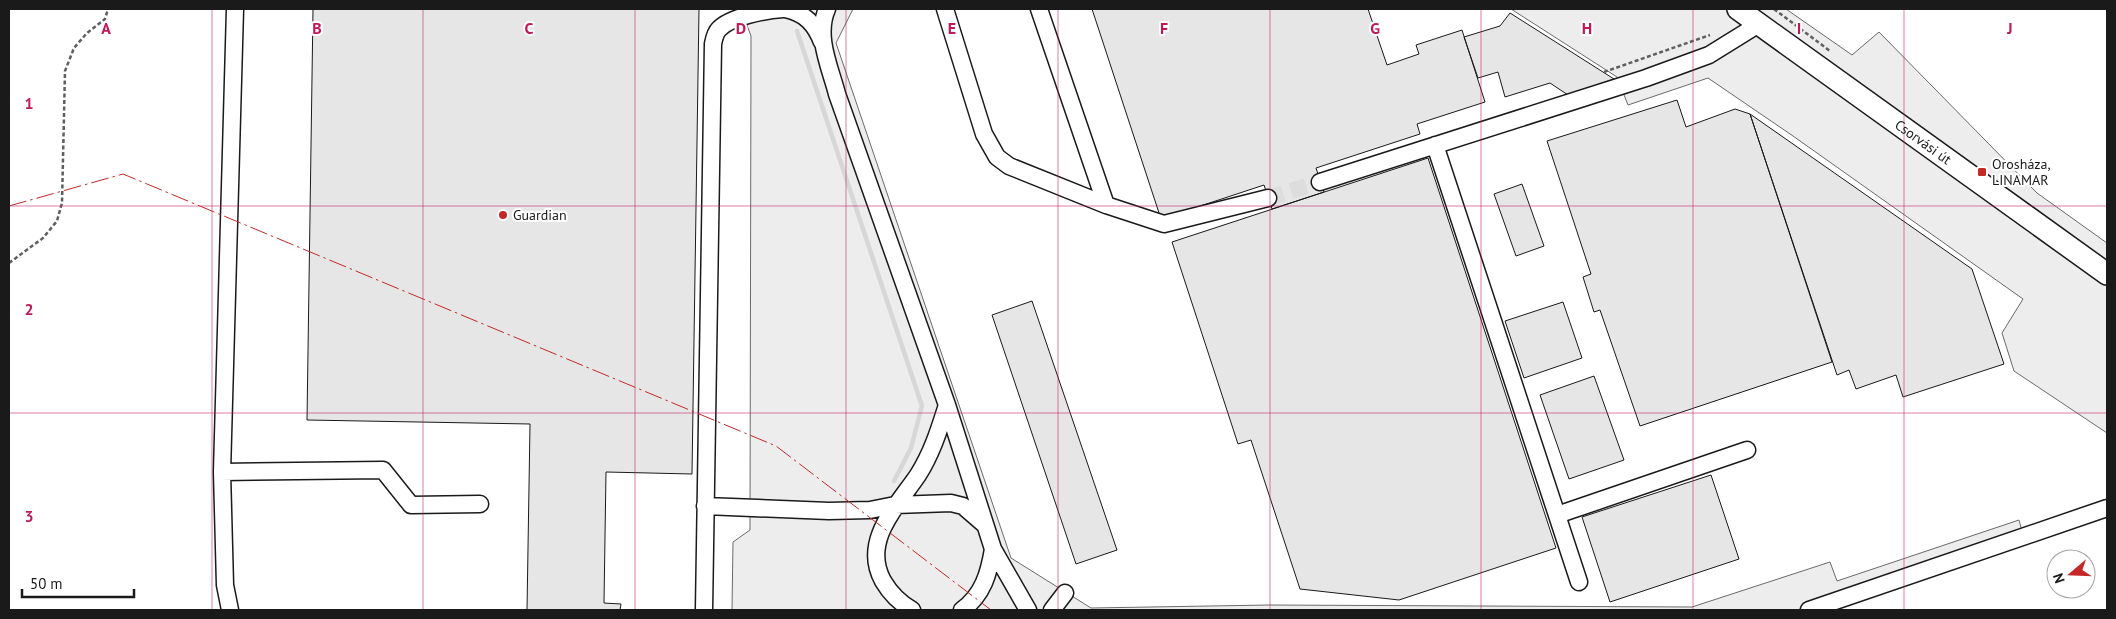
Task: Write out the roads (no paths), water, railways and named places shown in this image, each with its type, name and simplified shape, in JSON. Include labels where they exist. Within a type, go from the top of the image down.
[{"type":"main road","name":"Csorvási út","points":[[1738,9],[2107,272]]},
{"type":"street","points":[[230,610],[225,584],[222,472],[235,9]]},
{"type":"street","points":[[704,610],[712,44],[716,32],[723,26],[776,9],[807,18],[816,28],[823,44],[837,94],[947,405],[993,549],[1028,610]]},
{"type":"street","points":[[823,44],[823,22],[827,9]]},
{"type":"street","points":[[945,9],[984,134],[997,157],[1009,166],[1106,205],[1164,224],[1268,198]]},
{"type":"street","points":[[1039,9],[1106,205]]},
{"type":"street","points":[[1320,182],[1646,78],[1709,54],[1759,24]]},
{"type":"street","points":[[1435,145],[1580,582]]},
{"type":"street","points":[[912,610],[893,596],[880,575],[876,550],[878,536],[895,505],[918,475],[934,446],[947,405]]},
{"type":"street","points":[[1557,515],[1747,450]]},
{"type":"street","points":[[222,472],[383,470],[410,505],[480,504]]},
{"type":"street","points":[[705,506],[870,510],[895,505],[950,503],[963,506],[985,525]]},
{"type":"street","points":[[1809,610],[2107,508]]},
{"type":"street","points":[[962,610],[986,581],[993,549]]},
{"type":"street","points":[[1052,610],[1065,593]]},
{"type":"waterway","points":[[797,31],[922,406],[911,448],[894,481]]},
{"type":"tunnel","points":[[1268,198],[1320,182]]},
{"type":"place","name":"Orosháza, LINAMAR","points":[[1982,172]]},
{"type":"place","name":"Guardian","points":[[503,215]]}]
